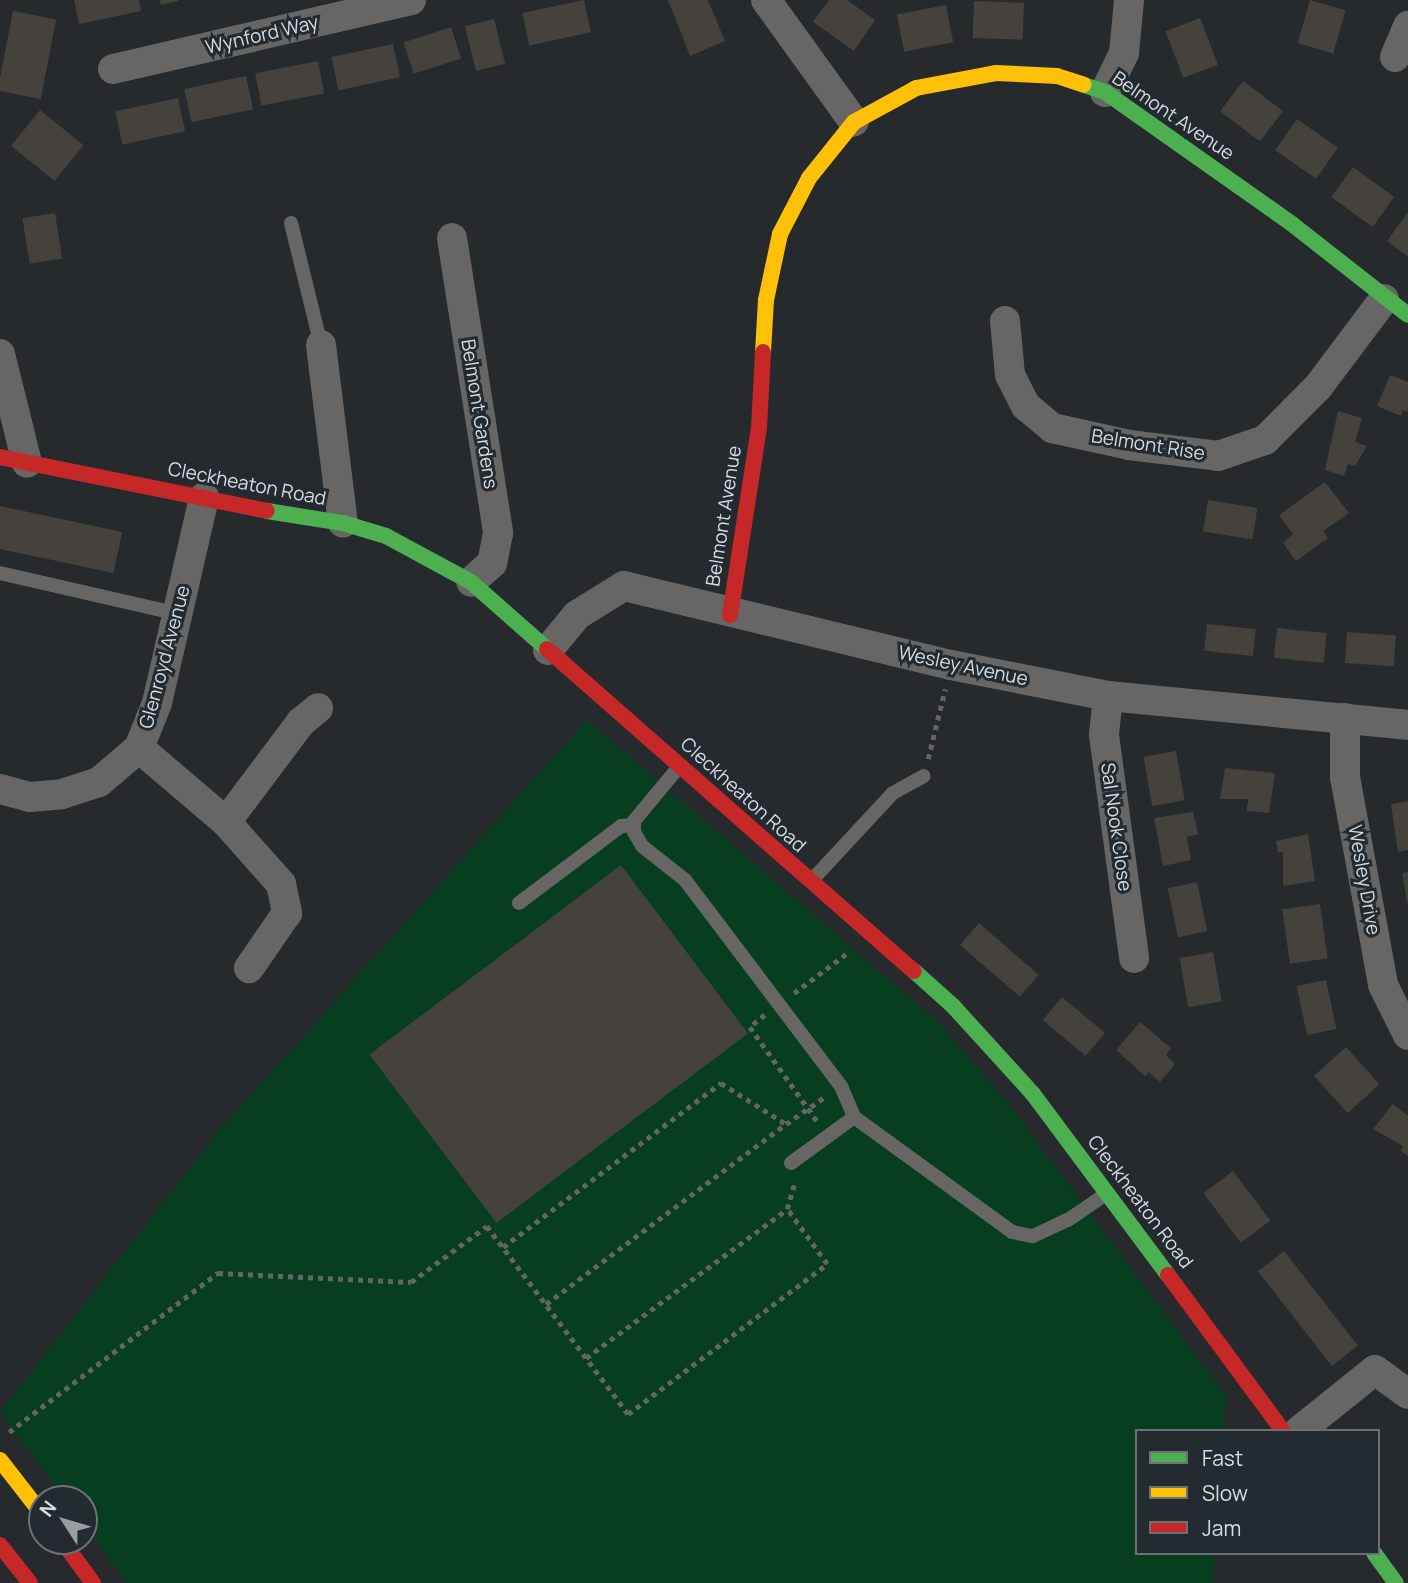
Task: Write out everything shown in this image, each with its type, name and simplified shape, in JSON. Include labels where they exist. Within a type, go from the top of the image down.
[{"type":"street","name":"Wynford Way","points":[[113,69],[411,0]]},
{"type":"street","points":[[766,0],[854,122]]},
{"type":"street","points":[[1105,92],[1124,53],[1129,0]]},
{"type":"street","points":[[1395,57],[1408,26]]},
{"type":"street","name":"Belmont Avenue","points":[[730,615],[759,428],[766,300],[779,234],[809,178],[854,122],[916,88],[996,73],[1057,76],[1105,92],[1292,224],[1396,307]]},
{"type":"street","name":"Belmont Gardens","points":[[452,238],[498,533],[492,563],[471,582]]},
{"type":"street","name":"Belmont Rise","points":[[1005,321],[1010,375],[1026,406],[1052,428],[1129,445],[1218,456],[1265,440],[1396,307]]},
{"type":"street","points":[[321,345],[343,523]]},
{"type":"street","points":[[0,354],[14,460]]},
{"type":"street","name":"Cleckheaton Road","points":[[14,460],[343,523],[386,536],[471,582],[953,1006],[1033,1094],[1282,1429]]},
{"type":"street","name":"Glenroyd Avenue","points":[[0,789],[30,797],[62,794],[99,782],[139,748],[157,703],[204,497]]},
{"type":"street","name":"Wesley Avenue","points":[[548,650],[577,615],[624,586],[730,615],[951,665],[1108,695],[1408,725]]},
{"type":"street","name":"Sal Nook Close","points":[[1108,695],[1104,735],[1134,958]]},
{"type":"street","points":[[226,822],[301,722],[318,708]]},
{"type":"street","name":"Wesley Drive","points":[[1345,718],[1345,777],[1383,985],[1408,1035]]},
{"type":"street","points":[[139,748],[226,822],[281,884],[288,899],[287,913],[248,968]]},
{"type":"street","points":[[1301,1429],[1375,1370],[1408,1394]]},
{"type":"street","points":[[0,1460],[28,1496]]},
{"type":"street","points":[[0,1545],[30,1583]]},
{"type":"street","points":[[72,1555],[93,1583]]},
{"type":"street","points":[[1375,1555],[1396,1583]]},
{"type":"lane","points":[[291,223],[321,345]]},
{"type":"lane","points":[[0,573],[178,614]]},
{"type":"lane","points":[[519,903],[621,826],[634,825],[679,766]]},
{"type":"lane","points":[[810,883],[892,793],[924,776]]},
{"type":"lane","points":[[634,825],[642,846],[685,880],[841,1086],[854,1117],[1012,1232],[1033,1236],[1068,1220],[1107,1193]]},
{"type":"lane","points":[[790,1163],[854,1117]]},
{"type":"path","points":[[924,776],[951,665]]},
{"type":"path","points":[[503,1247],[721,1083],[786,1124]]},
{"type":"path","points":[[546,1304],[786,1124],[841,1086]]},
{"type":"path","points":[[586,1358],[787,1209],[795,1181],[806,1173]]},
{"type":"path","points":[[11,1445],[4,1436],[218,1273],[411,1282],[487,1226],[628,1414],[827,1264],[787,1209]]},
{"type":"green space","points":[[587,720],[938,1022],[1014,1111],[1226,1396],[1223,1429],[1135,1429],[1135,1555],[1215,1555],[1212,1583],[127,1583],[98,1544],[98,1485],[55,1485],[0,1412],[217,1133]]},
{"type":"building","points":[[74,0],[139,0],[141,11],[79,24]]},
{"type":"building","points":[[160,0],[178,0],[178,1],[161,5]]},
{"type":"building","points":[[584,0],[591,32],[529,45],[522,13]]},
{"type":"building","points":[[668,0],[708,0],[725,41],[690,56]]},
{"type":"building","points":[[829,0],[847,0],[875,20],[854,51],[813,22]]},
{"type":"building","points":[[1310,0],[1346,10],[1333,53],[1298,43]]},
{"type":"building","points":[[974,1],[1024,3],[1023,40],[973,38]]},
{"type":"building","points":[[946,5],[953,42],[904,52],[897,15]]},
{"type":"building","points":[[13,11],[56,19],[41,99],[0,91],[0,78]]},
{"type":"building","points":[[1200,18],[1218,65],[1183,78],[1165,31]]},
{"type":"building","points":[[494,19],[505,64],[476,71],[465,26]]},
{"type":"building","points":[[451,27],[461,58],[414,74],[403,42]]},
{"type":"building","points":[[393,44],[400,77],[338,90],[331,57]]},
{"type":"building","points":[[318,61],[324,93],[261,106],[255,73]]},
{"type":"building","points":[[246,76],[253,109],[191,122],[184,89]]},
{"type":"building","points":[[1243,81],[1283,111],[1260,141],[1220,111]]},
{"type":"building","points":[[178,98],[185,131],[122,145],[115,111]]},
{"type":"building","points":[[40,110],[84,145],[55,181],[11,146]]},
{"type":"building","points":[[1297,119],[1338,148],[1316,179],[1275,150]]},
{"type":"building","points":[[1353,167],[1394,197],[1373,227],[1331,197]]},
{"type":"building","points":[[1408,212],[1408,257],[1387,241]]},
{"type":"building","points":[[55,213],[62,258],[30,264],[22,218]]},
{"type":"building","points":[[1390,375],[1408,382],[1408,412],[1403,410],[1401,416],[1377,406]]},
{"type":"building","points":[[1338,411],[1362,418],[1355,442],[1367,446],[1355,466],[1348,464],[1344,476],[1325,470]]},
{"type":"building","points":[[1325,482],[1349,513],[1323,531],[1328,538],[1296,561],[1283,543],[1293,534],[1279,515]]},
{"type":"building","points":[[1208,500],[1257,508],[1252,539],[1203,532]]},
{"type":"building","points":[[0,506],[122,532],[114,573],[0,549]]},
{"type":"building","points":[[1207,624],[1256,629],[1253,656],[1204,651]]},
{"type":"building","points":[[1277,628],[1327,633],[1324,663],[1274,658]]},
{"type":"building","points":[[1347,632],[1396,635],[1394,666],[1345,663]]},
{"type":"building","points":[[1176,751],[1185,800],[1152,806],[1144,757]]},
{"type":"building","points":[[1225,768],[1275,773],[1269,813],[1246,811],[1249,799],[1220,799]]},
{"type":"building","points":[[1408,801],[1408,850],[1398,852],[1391,804]]},
{"type":"building","points":[[1193,812],[1198,834],[1187,837],[1191,860],[1163,866],[1154,818]]},
{"type":"building","points":[[1308,834],[1315,881],[1283,886],[1283,852],[1278,852],[1276,841]]},
{"type":"building","points":[[621,865],[748,1034],[496,1223],[369,1055]]},
{"type":"building","points":[[1408,872],[1408,902],[1407,902],[1402,873]]},
{"type":"building","points":[[1197,882],[1207,931],[1178,937],[1168,888]]},
{"type":"building","points":[[1320,904],[1328,958],[1290,964],[1282,909]]},
{"type":"building","points":[[979,923],[1039,975],[1020,997],[960,945]]},
{"type":"building","points":[[1213,952],[1222,1001],[1188,1007],[1180,958]]},
{"type":"building","points":[[1326,980],[1336,1029],[1307,1035],[1297,986]]},
{"type":"building","points":[[1062,997],[1105,1033],[1086,1056],[1043,1020]]},
{"type":"building","points":[[1140,1022],[1171,1048],[1166,1055],[1175,1064],[1160,1082],[1149,1072],[1145,1076],[1116,1050]]},
{"type":"building","points":[[1346,1047],[1379,1084],[1348,1113],[1314,1076]]},
{"type":"building","points":[[1393,1104],[1408,1116],[1408,1156],[1401,1151],[1403,1146],[1373,1129]]},
{"type":"building","points":[[1233,1171],[1270,1221],[1241,1243],[1203,1193]]},
{"type":"building","points":[[1284,1251],[1358,1346],[1332,1366],[1258,1271]]},
{"type":"traffic: fast","points":[[1084,85],[1105,92],[1292,224],[1408,315]]},
{"type":"traffic: fast","points":[[267,511],[343,523],[386,536],[471,582],[547,649]]},
{"type":"traffic: fast","points":[[914,971],[953,1006],[1033,1094],[1168,1275]]},
{"type":"traffic: fast","points":[[1375,1555],[1396,1583]]},
{"type":"traffic: slow","points":[[763,352],[766,300],[780,234],[809,178],[854,122],[916,88],[996,73],[1057,76],[1084,85]]},
{"type":"traffic: slow","points":[[0,1460],[28,1496]]},
{"type":"traffic: jam","points":[[730,615],[759,428],[763,352]]},
{"type":"traffic: jam","points":[[0,457],[267,511]]},
{"type":"traffic: jam","points":[[547,649],[914,971]]},
{"type":"traffic: jam","points":[[1168,1275],[1282,1429]]},
{"type":"traffic: jam","points":[[0,1545],[30,1583]]},
{"type":"traffic: jam","points":[[72,1555],[93,1583]]}]
